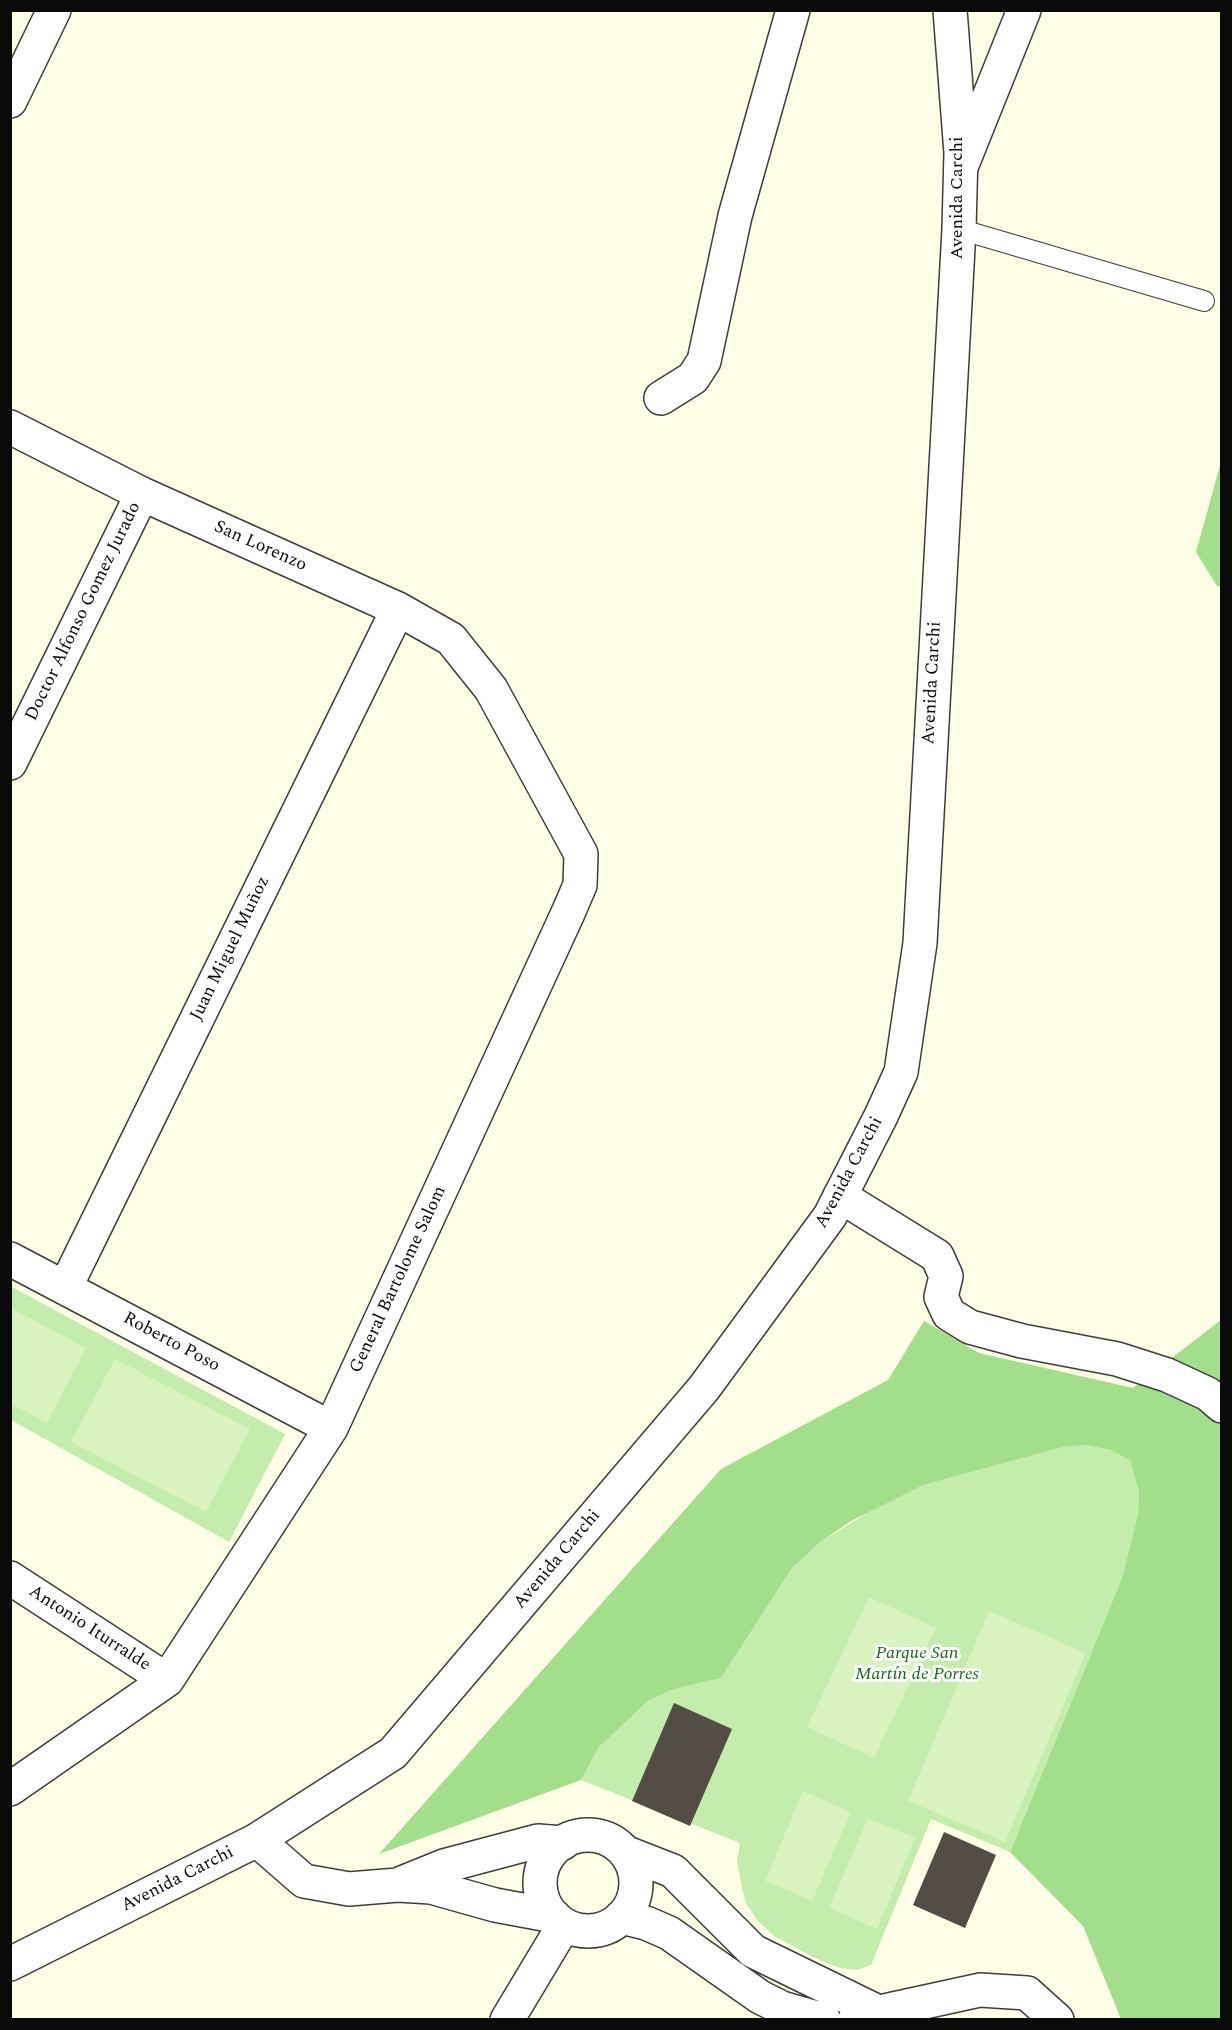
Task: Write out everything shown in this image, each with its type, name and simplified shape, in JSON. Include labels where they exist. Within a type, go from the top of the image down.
[{"type":"street","points":[[14,87],[54,10]]},
{"type":"street","points":[[661,398],[693,378],[704,361],[735,216],[793,10]]},
{"type":"street","name":"Avenida Carchi","points":[[10,1964],[257,1840],[393,1754],[704,1388],[830,1216],[900,1072],[920,943],[959,229],[961,167],[950,10]]},
{"type":"street","points":[[961,167],[1024,10]]},
{"type":"street","name":"San Lorenzo","points":[[10,427],[142,494],[398,609],[451,639],[491,689]]},
{"type":"street","name":"Doctor Alfonso Gomez Jurado","points":[[10,762],[142,494]]},
{"type":"street","name":"Juan Miguel Muñoz","points":[[65,1288],[398,609]]},
{"type":"street","name":"General Bartolome Salom","points":[[10,1789],[167,1680],[331,1428],[580,885],[581,854],[491,689]]},
{"type":"street","points":[[840,1196],[937,1256],[946,1276],[941,1297],[949,1314],[970,1327],[1022,1341],[1117,1359],[1167,1375],[1208,1394],[1221,1406]]},
{"type":"street","name":"Roberto Poso","points":[[10,1259],[331,1428]]},
{"type":"street","name":"Antonio Iturralde","points":[[10,1578],[167,1680]]},
{"type":"street","points":[[398,1885],[444,1866],[538,1841],[563,1843],[585,1835],[601,1837],[616,1843],[627,1853],[673,1871],[753,1950],[863,2015],[980,1990],[1027,1993],[1057,2019]]},
{"type":"street","points":[[257,1840],[304,1881],[349,1889],[398,1885],[431,1887],[559,1921],[587,1931],[602,1929],[621,1917],[634,1898],[637,1882],[634,1867],[627,1853]]},
{"type":"street","points":[[559,1921],[548,1908],[542,1893],[540,1877],[545,1861],[563,1843]]},
{"type":"street","points":[[621,1917],[646,1923],[669,1933],[760,1997],[782,2008],[824,2019]]},
{"type":"street","points":[[507,2019],[559,1921]]},
{"type":"lane","points":[[959,229],[1204,301]]},
{"type":"green space","points":[[1221,462],[1222,587],[1217,586],[1196,552]]},
{"type":"green space","points":[[10,1286],[285,1434],[229,1542],[11,1420]]},
{"type":"green space","points":[[11,1308],[86,1348],[47,1423],[11,1404]]},
{"type":"green space","points":[[1221,1320],[1221,2019],[1121,2019],[1083,1926],[1010,1852],[1122,1578],[1138,1514],[1139,1492],[1131,1461],[1111,1450],[1085,1445],[1063,1447],[923,1485],[851,1521],[820,1542],[792,1568],[721,1678],[674,1689],[649,1700],[599,1747],[581,1780],[379,1854],[721,1469],[888,1380],[924,1321],[979,1353],[1133,1388]]},
{"type":"green space","points":[[115,1359],[250,1429],[206,1512],[71,1442]]},
{"type":"green space","name":"Parque San Martín de Porres","points":[[1085,1445],[1111,1450],[1132,1461],[1139,1492],[1138,1514],[1122,1578],[1010,1852],[931,1819],[871,1965],[857,1970],[840,1968],[819,1960],[774,1936],[757,1920],[746,1903],[737,1861],[740,1843],[581,1780],[599,1747],[649,1700],[674,1689],[721,1678],[792,1568],[820,1542],[889,1500],[923,1485],[1063,1447]]},
{"type":"green space","points":[[869,1597],[936,1628],[874,1758],[807,1727]]},
{"type":"green space","points":[[989,1611],[1086,1653],[1005,1842],[908,1801]]},
{"type":"green space","points":[[803,1791],[851,1812],[812,1901],[765,1881]]},
{"type":"green space","points":[[868,1818],[915,1838],[877,1929],[829,1908]]},
{"type":"building","points":[[674,1703],[732,1729],[690,1826],[632,1801]]},
{"type":"building","points":[[944,1832],[996,1855],[965,1928],[913,1905]]}]
